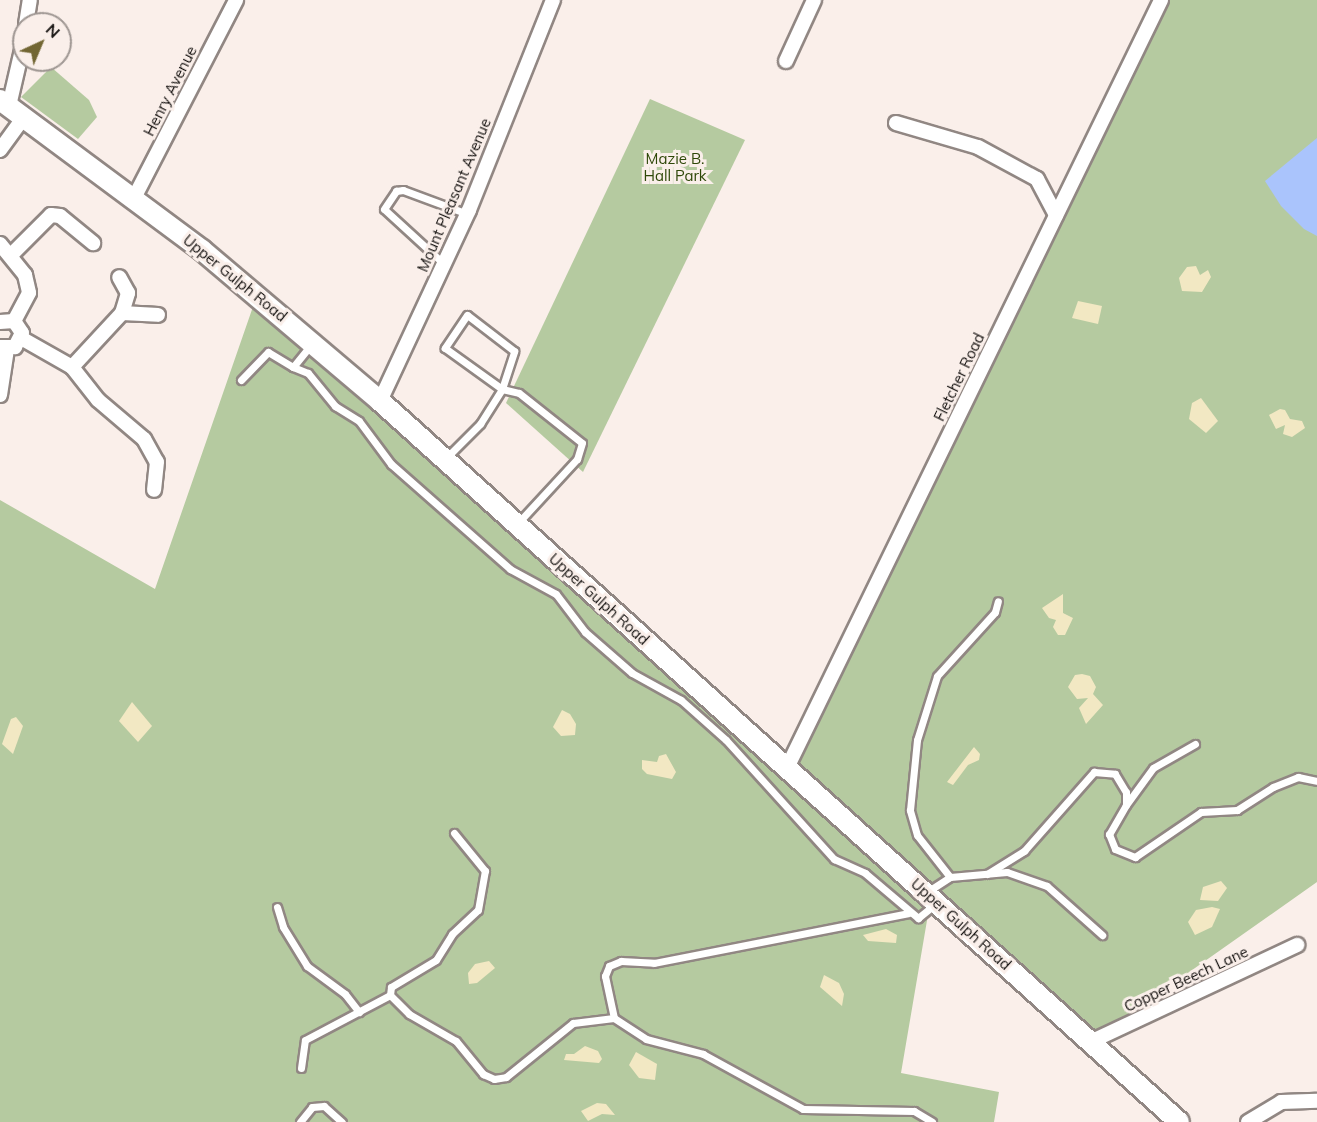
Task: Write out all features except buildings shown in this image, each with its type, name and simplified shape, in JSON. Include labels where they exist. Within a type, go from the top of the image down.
[{"type":"street","name":"Henry Avenue","points":[[134,198],[236,0]]},
{"type":"street","name":"Mount Pleasant Avenue","points":[[380,401],[468,213],[553,0]]},
{"type":"street","points":[[786,61],[814,0]]},
{"type":"street","name":"Fletcher Road","points":[[787,768],[1056,215],[1157,1]]},
{"type":"street","points":[[0,150],[20,72]]},
{"type":"street","name":"Upper Gulph Road","points":[[11,108],[134,198],[380,401],[1179,1122]]},
{"type":"street","points":[[896,123],[978,147],[1037,179],[1056,215]]},
{"type":"street","points":[[12,254],[51,214],[60,216],[93,243]]},
{"type":"street","points":[[0,244],[12,254],[25,274],[29,293],[7,321],[20,327],[21,338],[15,347],[3,348],[0,395]]},
{"type":"street","points":[[72,367],[122,313],[128,292],[119,277]]},
{"type":"street","points":[[122,313],[158,315]]},
{"type":"street","points":[[21,338],[72,367],[98,400],[152,449],[157,462],[154,490]]},
{"type":"street","name":"Copper Beech Lane","points":[[1090,1042],[1297,945]]},
{"type":"street","points":[[1248,1122],[1281,1102],[1317,1101]]},
{"type":"lane","points":[[444,264],[384,209],[396,191],[402,190],[468,213]]},
{"type":"lane","points":[[445,459],[480,424],[502,389],[514,351],[467,315],[445,348],[502,389],[519,393],[582,443],[577,459],[517,524]]},
{"type":"lane","points":[[293,367],[312,343]]},
{"type":"lane","points":[[241,380],[268,352],[308,373],[335,406],[359,421],[391,464],[510,569],[556,594],[585,632],[632,673],[681,700],[726,740],[750,770],[804,823],[824,851],[865,873],[908,913],[918,918],[932,897],[950,877],[1007,872],[1047,886],[1102,935]]},
{"type":"lane","points":[[950,877],[917,835],[910,810],[917,740],[937,675],[995,612],[998,601]]},
{"type":"lane","points":[[1195,744],[1153,768],[1114,824],[1109,842],[1125,855],[1135,858],[1201,812],[1237,810],[1274,787],[1298,777],[1317,781]]},
{"type":"lane","points":[[987,874],[1024,851],[1094,772],[1115,774],[1126,792],[1126,805]]},
{"type":"lane","points":[[390,995],[391,987],[436,960],[452,934],[478,910],[485,871],[454,833]]},
{"type":"lane","points":[[277,907],[283,927],[307,966],[345,994],[358,1012]]},
{"type":"lane","points":[[614,1018],[605,976],[609,966],[621,961],[654,963],[908,913]]},
{"type":"lane","points":[[301,1068],[305,1040],[390,995]]},
{"type":"lane","points":[[390,995],[409,1014],[456,1041],[483,1074],[494,1079],[506,1077],[573,1023],[614,1018],[646,1038],[703,1054],[803,1109],[915,1111],[932,1122]]},
{"type":"lane","points":[[300,1122],[312,1107],[324,1106],[342,1122]]},
{"type":"green space","points":[[1161,0],[1317,0],[1317,882],[1090,1042],[931,897],[901,1073],[999,1092],[994,1122],[0,1122],[0,500],[155,589],[257,295],[787,768]]},
{"type":"green space","points":[[46,72],[57,72],[89,100],[97,117],[78,139],[21,97]]},
{"type":"green space","name":"Mazie B. Hall Park","points":[[650,99],[745,140],[583,472],[506,403]]},
{"type":"sand","points":[[1196,266],[1200,275],[1208,270],[1211,277],[1202,292],[1182,291],[1179,278],[1187,267]]},
{"type":"sand","points":[[1078,301],[1102,306],[1098,324],[1072,318]]},
{"type":"sand","points":[[1201,398],[1218,421],[1206,433],[1189,419],[1192,403]]},
{"type":"sand","points":[[1280,409],[1285,410],[1290,419],[1302,421],[1305,428],[1292,437],[1283,434],[1285,425],[1276,429],[1269,415]]},
{"type":"sand","points":[[1063,594],[1063,613],[1073,618],[1065,635],[1058,635],[1053,627],[1056,620],[1049,618],[1042,608]]},
{"type":"sand","points":[[1075,675],[1090,676],[1096,687],[1093,694],[1103,705],[1086,724],[1079,708],[1088,698],[1077,699],[1068,687]]},
{"type":"sand","points":[[132,702],[152,726],[138,742],[119,721]]},
{"type":"sand","points":[[562,710],[570,714],[576,724],[575,735],[561,736],[553,727]]},
{"type":"sand","points":[[16,717],[23,726],[13,754],[2,744],[11,719]]},
{"type":"sand","points":[[974,747],[980,754],[979,760],[968,765],[953,785],[947,782]]},
{"type":"sand","points":[[666,754],[676,772],[672,779],[647,774],[642,769],[642,760],[657,762],[659,756]]},
{"type":"sand","points":[[1221,881],[1227,888],[1218,901],[1200,900],[1203,887]]},
{"type":"sand","points":[[1212,907],[1220,909],[1212,927],[1195,935],[1188,922],[1196,910]]},
{"type":"sand","points":[[886,929],[897,935],[896,943],[868,941],[863,935]]},
{"type":"sand","points":[[489,961],[495,968],[477,983],[469,984],[468,973],[475,964]]},
{"type":"sand","points":[[824,975],[839,983],[844,994],[842,1006],[820,987]]},
{"type":"sand","points":[[585,1046],[598,1051],[602,1059],[599,1063],[564,1060],[566,1054],[574,1054]]},
{"type":"sand","points":[[636,1052],[657,1064],[655,1080],[639,1078],[629,1065]]},
{"type":"sand","points":[[597,1103],[606,1104],[615,1115],[602,1114],[588,1121],[581,1111]]},
{"type":"water","points":[[1317,138],[1317,236],[1304,229],[1281,206],[1265,181]]}]
